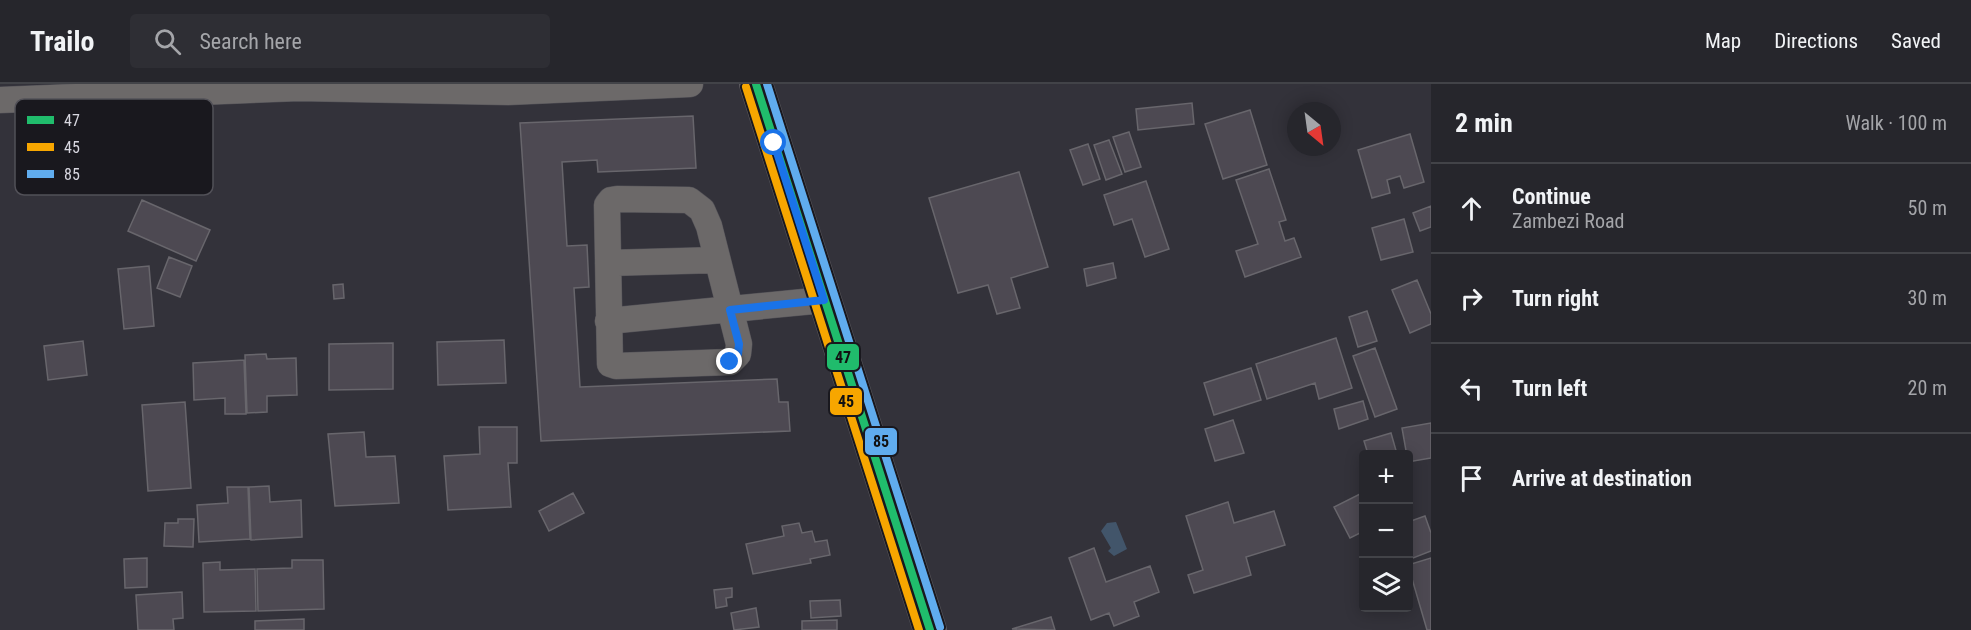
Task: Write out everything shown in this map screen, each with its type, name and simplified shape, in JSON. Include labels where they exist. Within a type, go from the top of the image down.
[{"type":"main road","points":[[756,84],[930,630]]},
{"type":"street","points":[[25,99],[299,88],[508,92],[690,84]]},
{"type":"street","points":[[0,100],[15,99]]},
{"type":"street","points":[[611,200],[689,200],[697,204],[709,226],[739,344],[738,354],[730,362],[616,366],[609,360],[608,263],[607,205],[611,200]]},
{"type":"street","points":[[608,263],[717,260]]},
{"type":"street","points":[[608,321],[824,300]]},
{"type":"water","points":[[1116,522],[1127,549],[1114,556],[1108,551],[1111,548],[1101,531],[1107,523]]},
{"type":"building","points":[[1192,103],[1194,124],[1138,130],[1136,109]]},
{"type":"building","points":[[1250,110],[1267,165],[1223,179],[1205,124]]},
{"type":"building","points":[[693,116],[696,168],[598,172],[597,160],[562,162],[567,246],[587,245],[589,287],[574,288],[580,387],[777,379],[779,402],[788,402],[790,431],[541,441],[520,123]]},
{"type":"building","points":[[1129,132],[1141,167],[1125,172],[1113,137]]},
{"type":"building","points":[[1410,134],[1424,182],[1404,188],[1400,176],[1387,180],[1390,193],[1372,198],[1358,150]]},
{"type":"building","points":[[1109,140],[1122,174],[1106,180],[1094,145]]},
{"type":"building","points":[[1088,144],[1100,179],[1083,185],[1070,150]]},
{"type":"building","points":[[1269,169],[1286,220],[1279,222],[1285,241],[1294,238],[1301,257],[1245,277],[1236,251],[1258,244],[1236,180]]},
{"type":"building","points":[[1019,172],[1048,267],[1011,278],[1020,308],[997,314],[988,285],[958,293],[929,198]]},
{"type":"building","points":[[1146,181],[1169,249],[1145,257],[1132,219],[1114,225],[1104,195]]},
{"type":"building","points":[[142,200],[210,230],[196,261],[128,231]]},
{"type":"building","points":[[1431,206],[1431,227],[1420,231],[1413,213]]},
{"type":"building","points":[[1404,219],[1413,252],[1381,260],[1372,228]]},
{"type":"building","points":[[169,257],[192,266],[180,297],[157,288]]},
{"type":"building","points":[[1113,263],[1116,278],[1087,286],[1084,269]]},
{"type":"building","points":[[149,266],[154,326],[124,329],[118,269]]},
{"type":"building","points":[[1417,280],[1431,314],[1431,324],[1410,333],[1392,290]]},
{"type":"building","points":[[343,284],[344,298],[334,299],[333,285]]},
{"type":"building","points":[[1367,311],[1377,341],[1358,347],[1349,317]]},
{"type":"building","points":[[1336,338],[1352,388],[1319,399],[1315,383],[1267,399],[1256,364]]},
{"type":"building","points":[[504,340],[506,383],[438,385],[437,342]]},
{"type":"building","points":[[83,341],[87,375],[48,380],[44,346]]},
{"type":"building","points":[[393,343],[393,389],[329,390],[329,344]]},
{"type":"building","points":[[1375,348],[1397,409],[1375,417],[1353,356]]},
{"type":"building","points":[[266,354],[267,359],[296,358],[297,395],[267,396],[267,412],[247,413],[245,355]]},
{"type":"building","points":[[244,360],[246,414],[225,414],[225,398],[194,400],[193,363]]},
{"type":"building","points":[[1251,368],[1261,400],[1214,415],[1204,383]]},
{"type":"building","points":[[1363,401],[1368,419],[1339,429],[1334,409]]},
{"type":"building","points":[[185,402],[191,488],[148,491],[142,405]]},
{"type":"building","points":[[1233,420],[1244,453],[1215,461],[1205,429]]},
{"type":"building","points":[[1431,423],[1431,458],[1413,461],[1413,450],[1406,450],[1402,428]]},
{"type":"building","points":[[479,427],[517,427],[517,463],[508,463],[511,507],[448,510],[444,456],[480,454]]},
{"type":"building","points":[[364,432],[366,457],[395,456],[399,503],[335,506],[328,434]]},
{"type":"building","points":[[1391,433],[1396,450],[1367,450],[1364,441]]},
{"type":"building","points":[[269,486],[270,502],[301,500],[302,537],[251,540],[249,487]]},
{"type":"building","points":[[227,487],[248,487],[250,539],[199,542],[197,505],[228,503]]},
{"type":"building","points":[[573,493],[584,513],[549,531],[539,511]]},
{"type":"building","points":[[1359,494],[1359,534],[1350,538],[1334,507]]},
{"type":"building","points":[[1228,502],[1234,523],[1274,511],[1285,545],[1246,557],[1251,575],[1194,593],[1188,575],[1203,570],[1186,516]]},
{"type":"building","points":[[1425,516],[1431,533],[1431,551],[1413,558],[1413,558],[1413,520]]},
{"type":"building","points":[[178,519],[194,519],[193,547],[164,546],[165,523],[178,523]]},
{"type":"building","points":[[799,523],[802,533],[812,531],[815,542],[827,540],[830,555],[810,559],[811,563],[753,574],[746,544],[784,536],[782,526]]},
{"type":"building","points":[[1094,548],[1106,582],[1150,566],[1159,592],[1134,602],[1139,616],[1114,626],[1109,613],[1091,620],[1069,558]]},
{"type":"building","points":[[147,558],[147,587],[125,588],[124,559]]},
{"type":"building","points":[[1431,558],[1431,630],[1427,630],[1413,582],[1413,563]]},
{"type":"building","points":[[292,560],[323,560],[324,609],[258,611],[257,569],[292,568]]},
{"type":"building","points":[[220,562],[220,570],[255,569],[256,611],[204,612],[203,563]]},
{"type":"building","points":[[732,588],[732,597],[726,598],[727,606],[716,608],[714,590]]},
{"type":"building","points":[[182,592],[183,618],[173,619],[174,630],[138,630],[136,595]]},
{"type":"building","points":[[840,600],[841,616],[811,618],[810,601]]},
{"type":"building","points":[[756,608],[759,627],[734,630],[731,613]]},
{"type":"building","points":[[1051,617],[1055,630],[1012,629]]},
{"type":"building","points":[[304,619],[304,630],[255,630],[255,621]]},
{"type":"building","points":[[837,620],[837,630],[802,630],[802,621]]},
{"type":"transit line","name":"47","points":[[756,84],[930,630]]},
{"type":"transit line","name":"85","points":[[767,84],[940,627]]},
{"type":"transit line","name":"45","points":[[746,87],[919,630]]},
{"type":"route","points":[[730,362],[738,354],[739,344],[730,310],[824,300],[774,143]]}]
